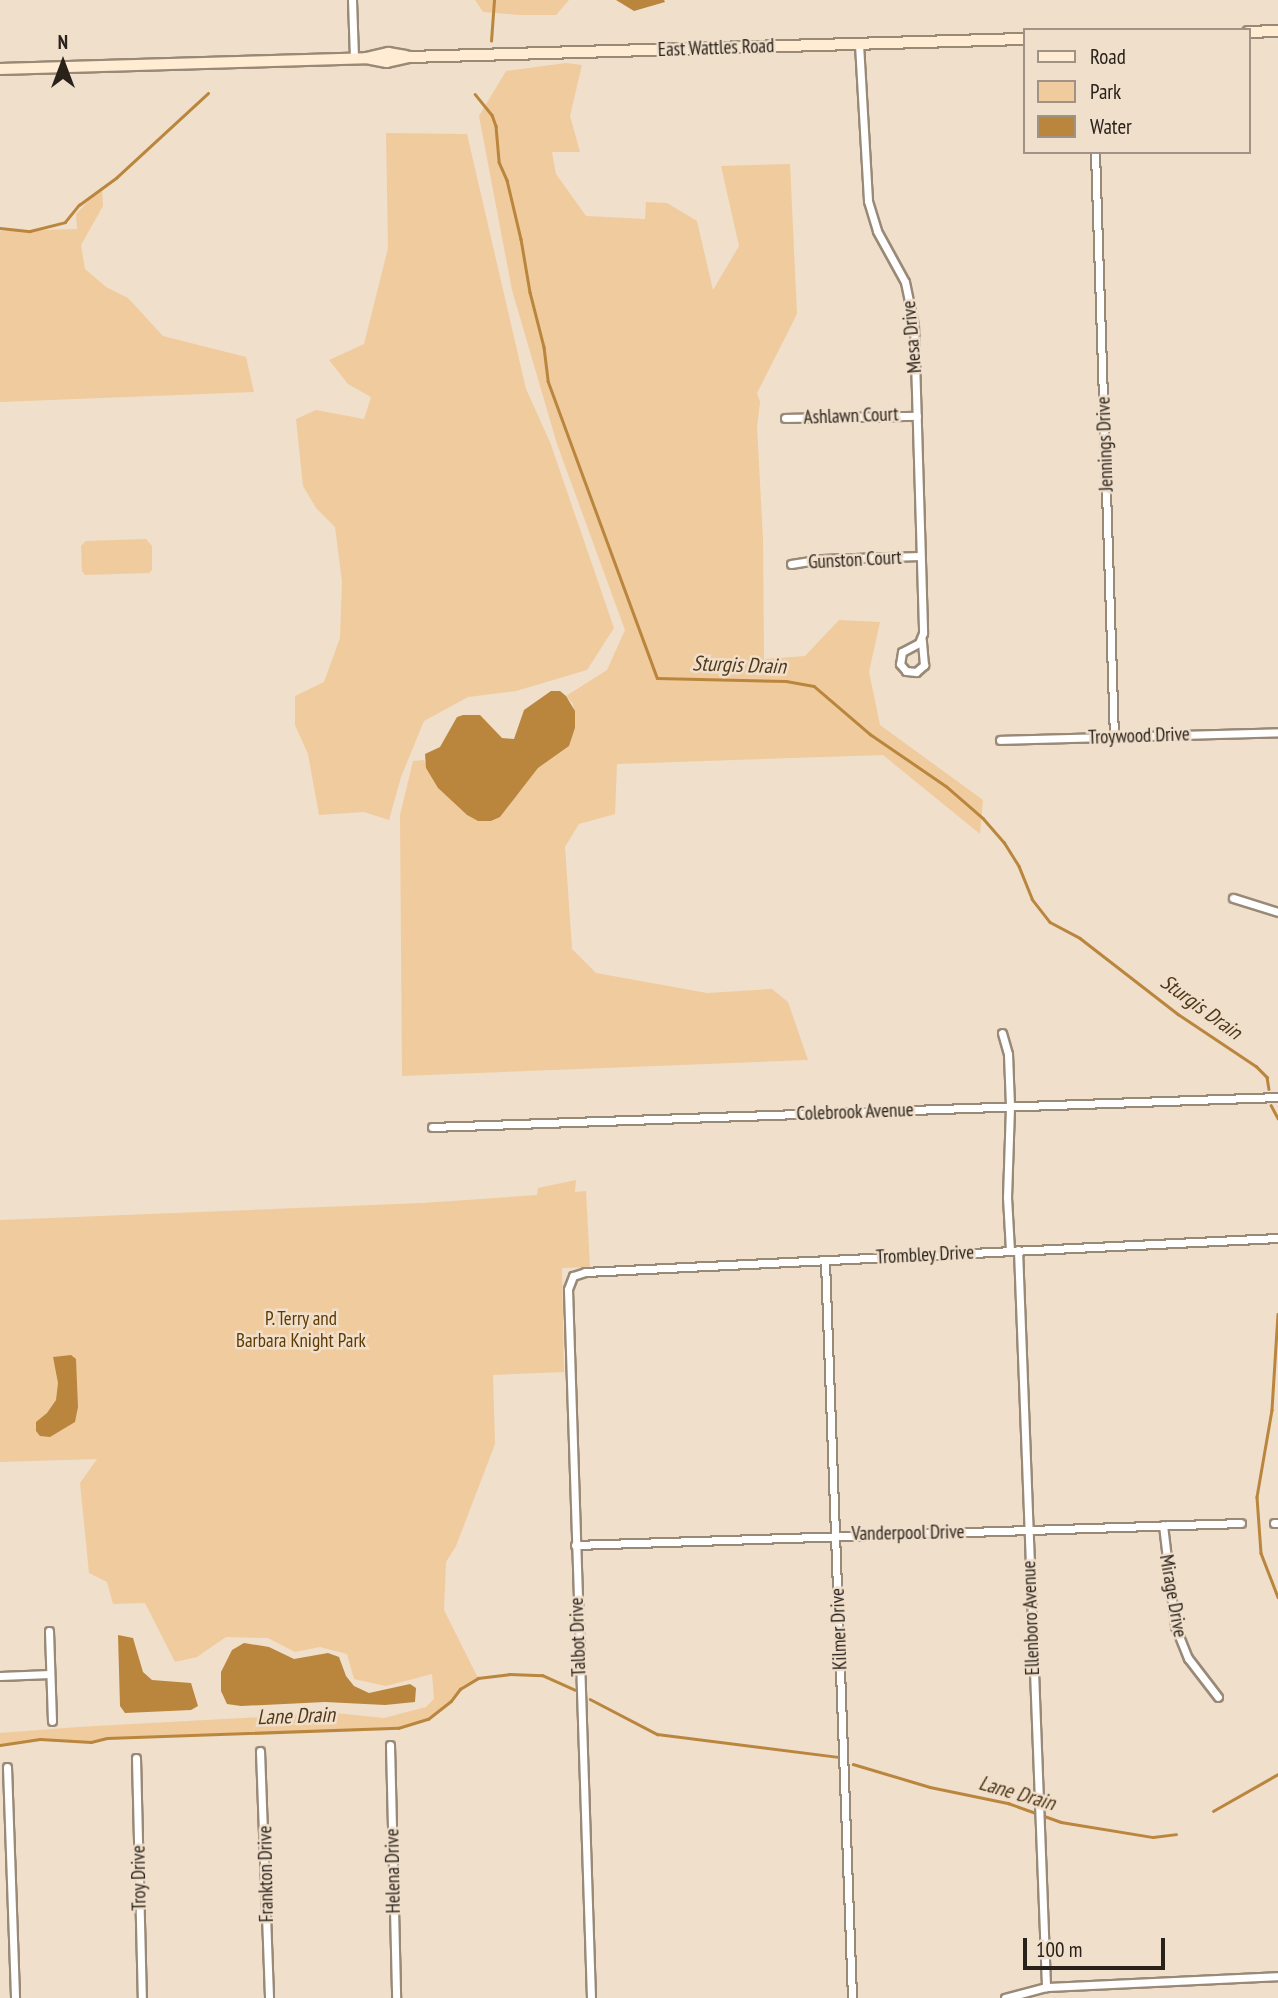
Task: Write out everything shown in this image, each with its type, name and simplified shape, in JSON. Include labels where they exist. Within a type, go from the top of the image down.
[{"type":"main road","points":[[1250,32],[1278,31]]},
{"type":"main road","name":"East Wattles Road","points":[[354,58],[387,62],[409,57],[1023,39]]},
{"type":"main road","points":[[0,69],[354,58]]},
{"type":"street","points":[[352,0],[354,58]]},
{"type":"street","name":"Mesa Drive","points":[[859,44],[865,189],[877,230],[900,271],[912,306],[924,665],[916,672],[906,671],[900,664],[902,652],[922,640]]},
{"type":"street","name":"Jennings Drive","points":[[1095,154],[1114,736]]},
{"type":"street","name":"Ashlawn Court","points":[[785,418],[916,415]]},
{"type":"street","name":"Gunston Court","points":[[790,564],[822,559],[920,556]]},
{"type":"street","name":"Troywood Drive","points":[[1000,740],[1278,732]]},
{"type":"street","points":[[1233,898],[1278,912]]},
{"type":"street","name":"Ellenboro Avenue","points":[[1002,1033],[1008,1054],[1010,1107],[1007,1197],[1014,1250],[1028,1530],[1045,1987]]},
{"type":"street","name":"Colebrook Avenue","points":[[432,1127],[1278,1097]]},
{"type":"street","name":"Trombley Drive","points":[[573,1276],[585,1272],[1278,1238]]},
{"type":"street","name":"Kilmer Drive","points":[[825,1261],[852,1998]]},
{"type":"street","name":"Talbot Drive","points":[[573,1276],[568,1289],[591,1998]]},
{"type":"street","name":"Vanderpool Drive","points":[[575,1545],[835,1534],[1241,1523]]},
{"type":"street","name":"Mirage Drive","points":[[1163,1525],[1170,1596],[1178,1634],[1188,1658],[1218,1697]]},
{"type":"street","points":[[49,1631],[52,1721]]},
{"type":"street","points":[[0,1675],[50,1674]]},
{"type":"street","name":"Helena Drive","points":[[390,1745],[396,1998]]},
{"type":"street","name":"Frankton Drive","points":[[260,1751],[269,1998]]},
{"type":"street","name":"Troy Drive","points":[[136,1758],[142,1998]]},
{"type":"street","points":[[7,1767],[15,1998]]},
{"type":"street","points":[[1006,1998],[1045,1987],[1278,1976]]},
{"type":"green space","points":[[475,0],[569,0],[556,15],[520,15],[483,12]]},
{"type":"green space","points":[[566,63],[582,65],[570,116],[580,152],[552,152],[556,174],[586,216],[645,219],[646,202],[667,203],[697,221],[713,290],[739,246],[721,166],[790,164],[797,314],[757,393],[760,402],[757,427],[763,539],[764,659],[805,656],[839,620],[880,622],[869,672],[880,725],[983,800],[980,834],[883,755],[617,764],[615,814],[579,824],[565,847],[572,949],[596,973],[707,993],[772,989],[788,1002],[808,1060],[402,1076],[400,815],[413,761],[424,760],[438,788],[467,815],[478,821],[491,821],[500,817],[538,768],[569,746],[575,728],[573,704],[566,696],[607,670],[625,630],[557,444],[512,290],[479,116],[506,71]]},
{"type":"green space","points":[[386,133],[467,134],[526,389],[550,442],[614,628],[587,670],[516,691],[468,697],[424,721],[401,777],[389,820],[364,812],[319,815],[308,754],[295,725],[295,696],[324,682],[340,638],[342,582],[335,527],[316,508],[303,486],[296,419],[316,410],[364,419],[371,397],[348,384],[329,360],[364,344],[388,248]]},
{"type":"green space","points":[[102,187],[103,206],[81,245],[85,269],[106,287],[128,298],[163,336],[246,357],[254,392],[0,402],[0,231],[77,229],[76,214]]},
{"type":"green space","points":[[146,539],[152,546],[152,570],[149,573],[85,575],[82,571],[81,546],[86,541]]},
{"type":"green space","name":"P. Terry and Barbara Knight Park","points":[[576,1180],[575,1192],[586,1191],[590,1267],[562,1268],[564,1372],[493,1375],[495,1444],[456,1546],[446,1562],[444,1610],[478,1678],[460,1689],[451,1701],[428,1718],[398,1728],[107,1738],[84,1743],[40,1739],[0,1745],[0,1733],[78,1727],[335,1713],[384,1718],[426,1707],[434,1699],[432,1674],[386,1686],[354,1679],[347,1654],[320,1647],[295,1652],[268,1638],[226,1637],[197,1657],[175,1662],[145,1603],[113,1604],[107,1582],[89,1573],[80,1483],[97,1459],[0,1462],[0,1220],[422,1203],[537,1195],[538,1188]]},
{"type":"water","points":[[616,0],[664,0],[665,2],[634,11]]},
{"type":"water","points":[[551,691],[560,691],[566,696],[575,711],[575,728],[569,746],[538,768],[500,817],[491,821],[478,821],[467,815],[438,788],[426,768],[425,754],[440,747],[457,717],[463,715],[480,715],[502,738],[514,739],[524,710]]},
{"type":"water","points":[[71,1355],[76,1359],[78,1407],[75,1422],[50,1437],[40,1436],[36,1431],[36,1422],[56,1400],[58,1383],[53,1357]]},
{"type":"water","points":[[118,1635],[133,1638],[143,1672],[152,1680],[191,1683],[198,1706],[191,1710],[125,1713],[120,1706]]},
{"type":"water","points":[[244,1643],[269,1647],[294,1659],[328,1653],[339,1657],[346,1676],[354,1686],[369,1693],[410,1684],[416,1688],[415,1702],[385,1705],[325,1702],[241,1706],[227,1704],[221,1691],[221,1672],[232,1650]]},
{"type":"waterway","name":"Sturgis Drain","points":[[491,41],[494,0]]},
{"type":"waterway","points":[[0,228],[30,231],[65,222],[79,205],[116,178],[208,93]]},
{"type":"waterway","name":"Sturgis Drain","points":[[475,94],[492,115],[496,126],[499,162],[507,180],[521,239],[530,292],[544,347],[548,381],[657,678],[786,681],[814,686],[870,734],[946,786],[983,818],[1004,842],[1019,866],[1032,899],[1050,922],[1080,938],[1178,1014],[1256,1066],[1267,1077],[1269,1089]]},
{"type":"waterway","name":"Sturgis Drain","points":[[1271,1105],[1278,1118]]},
{"type":"waterway","name":"Sturgis Drain","points":[[1278,1314],[1272,1410],[1257,1497],[1261,1553],[1278,1597]]},
{"type":"waterway","name":"Lane Drain","points":[[0,1745],[40,1739],[91,1742],[107,1738],[398,1728],[428,1719],[451,1701],[460,1689],[478,1678],[509,1674],[542,1675],[575,1690]]},
{"type":"waterway","name":"Lane Drain","points":[[590,1699],[657,1734],[838,1757]]},
{"type":"waterway","name":"Lane Drain","points":[[853,1764],[930,1787],[1008,1803],[1061,1822],[1153,1837],[1176,1834]]},
{"type":"waterway","name":"Lane Drain","points":[[1213,1811],[1278,1774]]}]
